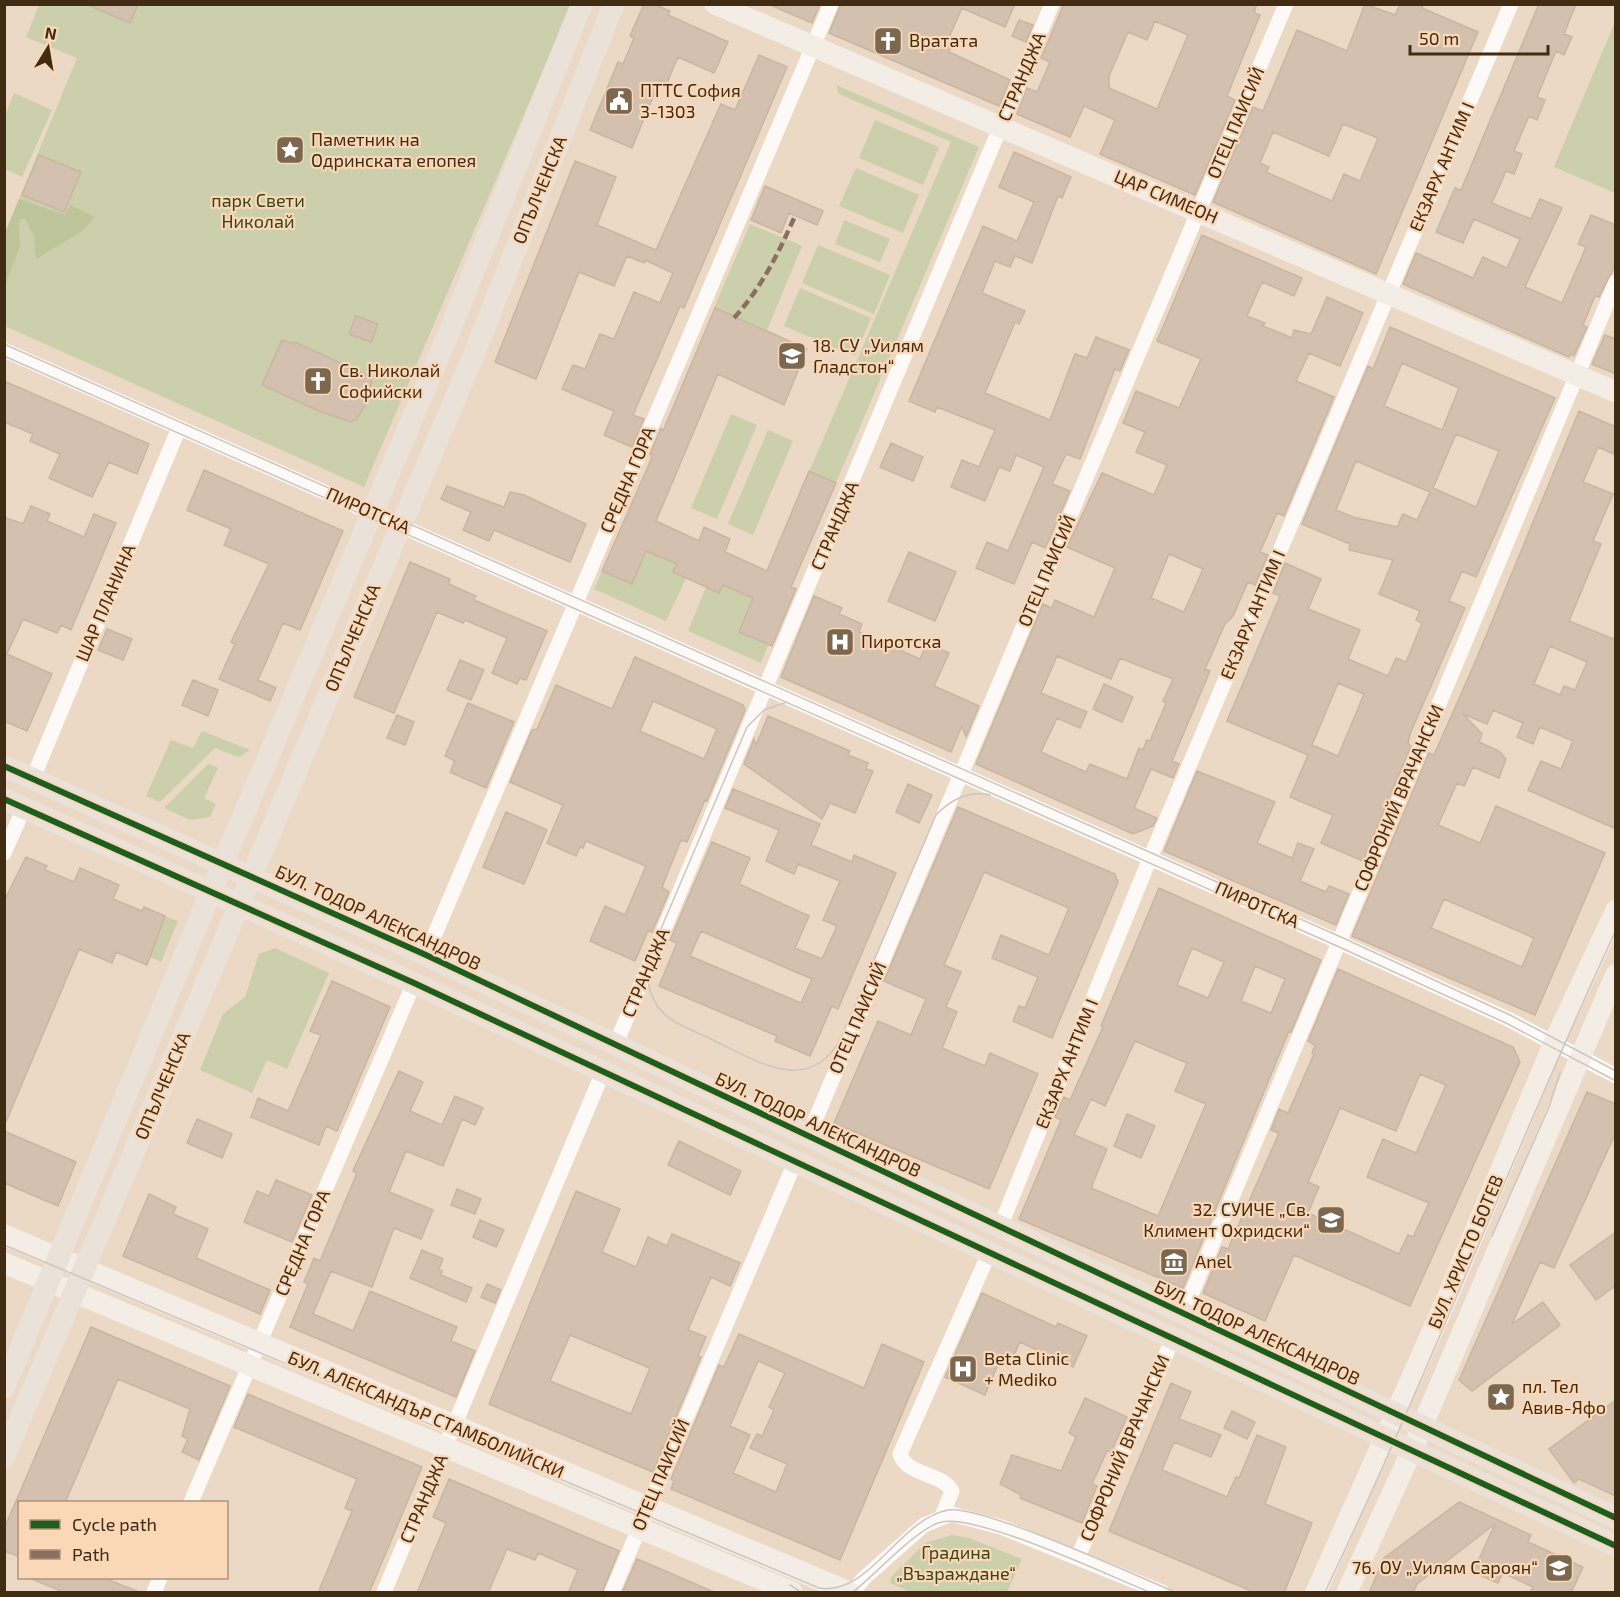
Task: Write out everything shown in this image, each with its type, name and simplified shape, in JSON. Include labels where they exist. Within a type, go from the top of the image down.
[{"type":"main road","name":"ОПЪЛЧЕНСКА","points":[[4,1388],[372,513],[582,4]]},
{"type":"main road","name":"ОПЪЛЧЕНСКА","points":[[4,1457],[86,1270],[239,904],[472,359],[614,4]]},
{"type":"main road","name":"ЦАР СИМЕОН","points":[[715,4],[1616,392]]},
{"type":"main road","name":"БУЛ. ТОДОР АЛЕКСАНДРОВ","points":[[4,766],[426,955],[1616,1518]]},
{"type":"main road","points":[[14,803],[414,983],[796,1160],[1616,1546]]},
{"type":"main road","name":"БУЛ. ХРИСТО БОТЕВ","points":[[1316,1593],[1396,1415],[1553,1044],[1616,910]]},
{"type":"main road","name":"БУЛ. ХРИСТО БОТЕВ","points":[[1347,1593],[1422,1427],[1616,974]]},
{"type":"main road","name":"БУЛ. АЛЕКСАНДЪР СТАМБОЛИЙСКИ","points":[[4,1235],[851,1593]]},
{"type":"main road","name":"БУЛ. АЛЕКСАНДЪР СТАМБОЛИЙСКИ","points":[[4,1263],[792,1593]]},
{"type":"street","name":"СРЕДНА ГОРА","points":[[426,955],[831,4]]},
{"type":"street","name":"СТРАНДЖА","points":[[615,1046],[1052,4]]},
{"type":"street","name":"ОТЕЦ ПАИСИЙ","points":[[808,1137],[1286,4]]},
{"type":"street","name":"ЕКЗАРХ АНТИМ I","points":[[1000,1227],[1150,858],[1511,4]]},
{"type":"street","name":"СОФРОНИЙ ВРАЧАНСКИ","points":[[1183,1314],[1616,282]]},
{"type":"street","name":"ПИРОТСКА","points":[[4,350],[1339,942],[1508,1019],[1616,1076]]},
{"type":"street","name":"ШАР ПЛАНИНА","points":[[33,778],[179,428]]},
{"type":"street","points":[[4,853],[14,803]]},
{"type":"street","name":"СРЕДНА ГОРА","points":[[192,1501],[414,983]]},
{"type":"street","name":"СТРАНДЖА","points":[[384,1593],[603,1072]]},
{"type":"street","name":"ОТЕЦ ПАИСИЙ","points":[[612,1593],[646,1508],[796,1160]]},
{"type":"street","points":[[942,1516],[952,1491],[948,1484],[906,1465],[900,1455],[990,1251]]},
{"type":"street","name":"СОФРОНИЙ ВРАЧАНСКИ","points":[[1078,1557],[1173,1338]]},
{"type":"street","points":[[851,1593],[863,1579],[915,1532],[942,1516],[951,1514],[971,1517],[1078,1557],[1162,1593]]},
{"type":"street","points":[[154,1593],[160,1579]]},
{"type":"green space","name":"парк Свети Николай","points":[[39,5],[571,5],[364,487],[5,326],[5,233],[77,58],[26,37]]},
{"type":"green space","points":[[1615,22],[1615,193],[1554,167]]},
{"type":"green space","points":[[836,85],[979,147],[836,483],[809,472],[951,142],[839,94]]},
{"type":"green space","points":[[14,93],[52,110],[22,177],[5,169],[5,115]]},
{"type":"green space","points":[[875,120],[939,147],[923,185],[859,158]]},
{"type":"green space","points":[[856,168],[919,195],[903,233],[839,206]]},
{"type":"green space","points":[[19,199],[65,215],[70,205],[95,217],[81,232],[36,259],[34,236],[25,219],[19,220],[20,247],[5,285],[5,233]]},
{"type":"green space","points":[[844,220],[890,239],[880,262],[835,244]]},
{"type":"green space","points":[[750,224],[802,246],[767,330],[714,308]]},
{"type":"green space","points":[[818,245],[890,275],[874,314],[802,283]]},
{"type":"green space","points":[[800,288],[871,318],[855,356],[784,326]]},
{"type":"green space","points":[[731,414],[757,425],[717,519],[691,508]]},
{"type":"green space","points":[[768,430],[793,441],[753,535],[728,524]]},
{"type":"green space","points":[[646,551],[677,564],[673,572],[686,578],[666,621],[594,589],[602,571],[632,584]]},
{"type":"green space","points":[[723,585],[753,598],[739,632],[768,645],[761,663],[688,631],[706,587]]},
{"type":"green space","points":[[202,731],[250,750],[239,757],[215,748],[160,802],[146,796],[171,740],[193,748]]},
{"type":"green space","points":[[208,764],[218,768],[204,798],[216,804],[210,817],[190,820],[164,808]]},
{"type":"green space","points":[[165,916],[178,921],[161,962],[150,957]]},
{"type":"green space","points":[[275,948],[329,973],[287,1069],[267,1060],[252,1093],[200,1070],[223,1014],[245,997],[259,954]]},
{"type":"green space","name":"Градина „Възраждане“","points":[[952,1535],[969,1538],[1022,1559],[1007,1592],[911,1592],[890,1583],[891,1577],[925,1543]]},
{"type":"building","points":[[86,4],[138,4],[130,23]]},
{"type":"building","points":[[644,4],[654,4],[670,11],[668,15],[728,42],[714,73],[678,57],[667,83],[660,80],[632,148],[590,130],[618,62],[623,64],[634,38],[630,36]]},
{"type":"building","points":[[768,4],[820,4],[812,23]]},
{"type":"building","points":[[841,4],[1015,4],[1005,27],[962,8],[947,42],[952,44],[949,52],[1010,80],[999,106],[829,33]]},
{"type":"building","points":[[1064,4],[1257,4],[1254,13],[1260,15],[1227,96],[1235,100],[1195,195],[1100,154],[1115,120],[1084,106],[1070,137],[1017,114],[1027,88],[1037,92],[1050,62],[1041,58]],"holes":[[[1155,21],[1188,35],[1157,109],[1109,88],[1109,76],[1128,32],[1147,40]]]},
{"type":"building","points":[[1365,4],[1395,15],[1400,4],[1424,4],[1422,8],[1478,32],[1376,274],[1213,202],[1253,107],[1263,111],[1297,30],[1347,51]],"holes":[[[1343,124],[1378,138],[1360,181],[1344,174],[1332,201],[1266,172],[1269,167],[1260,163],[1273,132],[1329,156]]]},
{"type":"building","points":[[1539,4],[1576,4],[1564,34],[1572,37],[1564,55],[1556,51],[1537,97],[1545,100],[1537,120],[1529,116],[1514,151],[1522,154],[1514,174],[1506,171],[1492,203],[1531,219],[1540,199],[1562,208],[1525,287],[1562,303],[1586,247],[1578,244],[1591,215],[1616,225],[1616,264],[1599,297],[1595,296],[1583,325],[1587,327],[1574,356],[1571,354],[1569,357],[1403,284],[1416,253],[1473,278],[1483,257],[1507,268],[1520,239],[1474,219],[1463,243],[1436,232],[1455,188],[1461,190]]},
{"type":"building","points":[[1019,20],[1033,25],[1026,42],[1012,36]]},
{"type":"building","points":[[759,55],[787,67],[684,308],[680,306],[633,415],[644,419],[632,447],[604,435],[614,411],[562,389],[573,365],[585,369],[600,334],[614,339],[634,292],[660,303],[673,273],[645,260],[644,263],[627,256],[614,286],[579,272],[536,379],[495,362],[575,161],[616,177],[597,225],[656,250],[721,104],[735,110]]},
{"type":"building","points":[[1014,152],[1071,177],[1062,198],[1058,196],[1032,263],[1015,256],[1010,267],[995,261],[982,293],[1025,311],[1019,324],[1015,322],[985,393],[1050,420],[1075,354],[1087,358],[1096,337],[1129,350],[1120,371],[1115,369],[1080,459],[1066,454],[1052,484],[1070,491],[1049,540],[1045,548],[1032,542],[1014,584],[976,568],[987,542],[1008,551],[1044,467],[1016,455],[1010,471],[999,467],[985,501],[951,487],[962,460],[979,467],[995,430],[937,407],[935,412],[909,401],[983,226],[1017,241],[1034,202],[999,187]]},
{"type":"building","points":[[39,155],[81,172],[64,212],[22,195]]},
{"type":"building","points":[[765,186],[823,211],[817,225],[789,213],[781,233],[751,220]]},
{"type":"building","points":[[1202,235],[1302,278],[1294,296],[1262,282],[1247,316],[1265,323],[1263,326],[1292,338],[1294,330],[1311,334],[1327,297],[1363,313],[1340,366],[1309,353],[1296,381],[1334,397],[1284,516],[1277,513],[1260,552],[1268,555],[1255,585],[1248,582],[1233,616],[1225,624],[1205,669],[1210,671],[1172,761],[1179,764],[1173,778],[1151,769],[1134,808],[1157,818],[1153,826],[1133,834],[976,764],[1043,604],[1052,608],[1055,600],[1094,617],[1115,568],[1067,547],[1102,473],[1154,495],[1167,465],[1136,452],[1145,432],[1123,423],[1136,391],[1179,408],[1201,359],[1157,341]],"holes":[[[1169,554],[1203,569],[1184,612],[1151,598]],[[1057,656],[1111,679],[1120,658],[1173,679],[1150,741],[1147,740],[1143,750],[1139,748],[1127,779],[1090,764],[1086,772],[1041,752],[1057,718],[1080,728],[1087,712],[1041,693]]]},
{"type":"building","points":[[715,308],[807,349],[784,405],[718,374],[656,521],[699,541],[704,527],[730,539],[725,552],[767,571],[809,471],[836,483],[791,587],[796,589],[772,646],[739,632],[753,598],[723,585],[719,593],[673,572],[677,564],[646,551],[632,584],[602,571],[650,462],[652,455],[650,454],[661,428],[663,431]]},
{"type":"building","points":[[356,316],[378,324],[371,342],[349,334]]},
{"type":"building","points":[[1390,327],[1555,398],[1476,577],[1462,571],[1449,601],[1465,608],[1410,734],[1408,744],[1411,746],[1363,861],[1321,843],[1333,815],[1290,797],[1308,755],[1227,721],[1280,596],[1273,593],[1285,563],[1321,579],[1308,609],[1360,630],[1348,659],[1388,676],[1396,658],[1406,662],[1422,623],[1416,620],[1420,611],[1379,594],[1393,560],[1349,550],[1350,544],[1302,524],[1368,366],[1373,369]],"holes":[[[1402,363],[1459,388],[1442,430],[1384,406]],[[1456,434],[1499,451],[1476,507],[1433,488]],[[1356,461],[1430,492],[1417,520],[1403,514],[1397,527],[1353,517],[1336,510]],[[1338,683],[1364,694],[1338,756],[1312,745]]]},
{"type":"building","points":[[1605,335],[1616,339],[1616,374],[1592,364]]},
{"type":"building","name":"Св. Николай Софийски","points":[[282,340],[294,344],[295,342],[369,376],[372,382],[368,391],[369,399],[356,420],[351,422],[319,411],[262,385]]},
{"type":"building","points":[[4,381],[149,444],[137,474],[109,462],[92,497],[49,478],[60,454],[30,441],[33,434],[4,422]]},
{"type":"building","points":[[1579,411],[1616,427],[1616,455],[1598,447],[1583,482],[1613,494],[1593,541],[1601,544],[1569,621],[1616,640],[1616,829],[1528,790],[1541,761],[1561,769],[1573,741],[1540,727],[1533,744],[1517,737],[1523,723],[1493,710],[1487,724],[1463,714],[1482,734],[1479,742],[1499,751],[1506,759],[1499,778],[1473,767],[1464,786],[1457,783],[1438,825],[1480,843],[1496,806],[1605,853],[1535,1015],[1352,936],[1429,753],[1434,755],[1476,660]],"holes":[[[1550,646],[1587,662],[1575,690],[1564,686],[1560,695],[1534,684]],[[1444,899],[1534,938],[1522,967],[1431,928]]]},
{"type":"building","points":[[891,443],[923,457],[913,481],[880,467]]},
{"type":"building","points":[[204,470],[343,531],[300,630],[283,623],[258,680],[276,688],[270,701],[219,679],[235,644],[231,642],[269,564],[224,545],[231,529],[187,510]]},
{"type":"building","points":[[447,486],[504,507],[510,492],[524,495],[586,524],[570,562],[494,530],[489,541],[463,530],[471,512],[441,499]]},
{"type":"building","points":[[31,506],[50,514],[47,521],[84,537],[94,514],[116,523],[71,630],[61,625],[57,633],[23,619],[7,654],[52,674],[27,731],[4,721],[4,517],[23,524]]},
{"type":"building","points":[[909,552],[956,572],[935,621],[888,601]]},
{"type":"building","points":[[410,562],[450,579],[449,584],[476,596],[474,600],[547,631],[526,680],[520,678],[517,684],[492,673],[507,638],[465,620],[463,623],[437,612],[394,713],[354,697]]},
{"type":"building","points":[[814,596],[842,608],[839,614],[862,624],[859,632],[920,659],[927,643],[949,653],[934,686],[979,706],[966,737],[962,726],[951,752],[781,677]]},
{"type":"building","points":[[107,629],[132,639],[123,660],[98,650]]},
{"type":"building","points":[[635,657],[743,705],[745,710],[707,801],[705,800],[687,842],[681,840],[662,887],[669,892],[652,932],[648,931],[635,961],[590,941],[605,906],[625,915],[646,866],[586,841],[576,856],[547,843],[563,805],[510,782],[532,730],[537,729],[556,685],[612,709]],"holes":[[[653,701],[717,729],[704,759],[640,731]]]},
{"type":"building","points":[[460,660],[484,670],[471,700],[447,690]]},
{"type":"building","points":[[193,680],[218,690],[208,716],[182,705]]},
{"type":"building","points":[[1104,684],[1133,697],[1122,722],[1093,709]]},
{"type":"building","points":[[468,703],[514,722],[486,788],[450,772],[455,761],[445,756]]},
{"type":"building","points":[[397,715],[414,722],[405,745],[387,738]]},
{"type":"building","points":[[768,716],[850,751],[848,755],[868,763],[866,769],[873,771],[855,813],[830,803],[822,819],[744,764],[754,739],[756,745]]},
{"type":"building","points":[[1197,771],[1275,802],[1257,843],[1292,858],[1298,843],[1314,849],[1300,881],[1326,892],[1329,886],[1349,894],[1336,925],[1164,851]]},
{"type":"building","points":[[908,784],[932,795],[919,823],[896,812]]},
{"type":"building","points":[[733,789],[820,824],[811,845],[852,862],[854,855],[896,873],[838,1009],[832,1006],[810,1056],[775,1041],[777,1036],[659,986],[677,943],[670,940],[712,842],[750,858],[739,884],[809,916],[795,948],[822,959],[837,926],[823,920],[840,881],[798,864],[794,874],[766,861],[779,830],[725,808]],"holes":[[[701,931],[812,979],[801,1003],[690,956]]]},
{"type":"building","points":[[958,807],[1115,874],[1118,882],[1052,1038],[1013,1021],[1019,1006],[1025,1008],[1038,977],[992,958],[1001,935],[1049,955],[1069,908],[984,872],[944,965],[961,972],[946,1007],[957,1012],[942,1048],[985,1066],[990,1053],[1038,1074],[989,1189],[834,1123],[878,1021],[911,1035],[926,999],[884,981]]},
{"type":"building","points":[[506,812],[547,830],[524,884],[483,867]]},
{"type":"building","points":[[26,857],[47,866],[45,870],[74,882],[80,868],[119,885],[113,899],[142,911],[144,907],[165,916],[147,965],[116,952],[112,963],[79,949],[5,1124],[4,901]]},
{"type":"building","points":[[1159,888],[1321,960],[1291,1032],[1289,1031],[1183,1288],[1019,1219],[1061,1120],[1055,1117],[1064,1097],[1070,1100],[1103,1027],[1101,1026]],"holes":[[[1192,948],[1224,962],[1208,998],[1177,985]],[[1255,966],[1285,979],[1271,1013],[1241,1001]],[[1135,1041],[1187,1063],[1175,1091],[1206,1104],[1158,1216],[1091,1188],[1107,1149],[1074,1135],[1091,1099],[1105,1106]]]},
{"type":"building","points":[[1338,969],[1513,1047],[1520,1062],[1410,1306],[1294,1255],[1265,1321],[1203,1293],[1222,1247],[1228,1249],[1279,1133],[1271,1130],[1279,1109],[1288,1113],[1314,1054],[1312,1053],[1315,1045],[1308,1041]],"holes":[[[1420,1074],[1446,1085],[1416,1153],[1383,1139],[1367,1177],[1429,1203],[1413,1237],[1408,1235],[1399,1254],[1308,1213],[1319,1187],[1308,1182],[1340,1108],[1396,1131]]]},
{"type":"building","points":[[332,981],[390,1007],[337,1131],[326,1126],[319,1145],[251,1117],[258,1098],[288,1111],[321,1035],[310,1031]]},
{"type":"building","points":[[399,1071],[423,1082],[410,1111],[442,1125],[455,1096],[483,1108],[475,1125],[462,1119],[443,1166],[406,1151],[389,1192],[433,1210],[421,1239],[394,1228],[372,1287],[331,1271],[313,1314],[353,1331],[370,1291],[457,1327],[451,1341],[475,1351],[456,1397],[290,1327],[308,1284],[304,1282],[314,1258],[320,1261],[357,1173],[353,1171]]},
{"type":"building","points":[[1587,1092],[1616,1104],[1616,1132],[1554,1268],[1540,1262],[1512,1324],[1543,1302],[1560,1325],[1472,1391],[1459,1380]]},
{"type":"building","points":[[1127,1114],[1155,1126],[1141,1158],[1114,1146]]},
{"type":"building","points":[[197,1119],[232,1134],[222,1158],[187,1143]]},
{"type":"building","points":[[4,1131],[76,1162],[58,1206],[4,1183]]},
{"type":"building","points":[[679,1141],[741,1171],[730,1195],[668,1165]]},
{"type":"building","points":[[276,1180],[312,1195],[292,1242],[244,1222],[257,1191],[269,1196]]},
{"type":"building","points":[[457,1189],[481,1199],[475,1214],[451,1205]]},
{"type":"building","points":[[576,1191],[620,1209],[602,1252],[636,1267],[648,1237],[667,1246],[672,1234],[740,1263],[730,1286],[711,1277],[688,1330],[706,1337],[698,1356],[701,1357],[653,1472],[489,1404]],"holes":[[[570,1335],[650,1368],[631,1414],[550,1381]]]},
{"type":"building","points":[[149,1194],[176,1207],[173,1214],[208,1229],[196,1258],[270,1290],[260,1314],[123,1256]]},
{"type":"building","points":[[480,1220],[504,1230],[496,1247],[473,1237]]},
{"type":"building","points":[[1616,1232],[1616,1285],[1596,1300],[1570,1265]]},
{"type":"building","points":[[422,1250],[443,1259],[439,1269],[442,1271],[441,1275],[472,1288],[466,1302],[410,1278]]},
{"type":"building","points":[[487,1284],[501,1290],[495,1303],[481,1297]]},
{"type":"building","points":[[982,1293],[1056,1327],[1058,1323],[1087,1336],[1073,1367],[1020,1342],[1009,1366],[999,1362],[985,1395],[945,1377]]},
{"type":"building","points":[[91,1327],[230,1386],[199,1460],[182,1452],[188,1439],[182,1436],[190,1409],[118,1379],[66,1501],[18,1501],[18,1556],[4,1551],[4,1529]]},
{"type":"building","points":[[739,1334],[864,1388],[882,1344],[924,1362],[840,1560],[671,1489],[674,1481],[671,1479],[719,1365],[724,1367]],"holes":[[[758,1361],[785,1373],[769,1407],[774,1410],[762,1436],[757,1434],[750,1448],[787,1464],[776,1492],[733,1473],[750,1435],[730,1426]]]},
{"type":"building","points":[[1171,1383],[1191,1392],[1179,1419],[1221,1435],[1211,1457],[1174,1442],[1162,1470],[1227,1497],[1236,1477],[1239,1478],[1257,1435],[1286,1447],[1265,1504],[1312,1523],[1284,1593],[1256,1593],[1109,1531]]},
{"type":"building","points":[[248,1394],[422,1467],[369,1593],[318,1593],[352,1511],[345,1508],[357,1479],[234,1427]]},
{"type":"building","points":[[1085,1398],[1127,1417],[1111,1452],[1107,1451],[1092,1484],[1097,1486],[1082,1523],[1020,1498],[1021,1495],[1000,1484],[1012,1455],[1061,1471],[1076,1437],[1069,1433]]},
{"type":"building","points":[[1616,1400],[1616,1496],[1579,1479],[1574,1483],[1549,1449]]},
{"type":"building","points":[[1232,1411],[1255,1422],[1247,1439],[1224,1428]]},
{"type":"building","points":[[449,1479],[619,1551],[602,1593],[568,1593],[578,1570],[538,1553],[535,1560],[507,1549],[488,1593],[417,1593],[446,1523],[433,1517]]},
{"type":"building","points":[[1459,1502],[1531,1535],[1528,1542],[1583,1567],[1571,1593],[1530,1593],[1533,1587],[1503,1573],[1498,1583],[1473,1572],[1495,1524],[1417,1584],[1413,1593],[1369,1593],[1384,1558]]},
{"type":"building","points":[[637,1559],[670,1573],[716,1593],[622,1593]]},
{"type":"building","points":[[32,1579],[106,1579],[139,1592],[65,1593]]},
{"type":"tram line","points":[[4,344],[1341,937],[1510,1015],[1616,1071]]},
{"type":"tram line","points":[[4,356],[1337,946],[1506,1023],[1616,1081]]},
{"type":"tram line","points":[[787,702],[764,710],[747,727],[652,950],[648,965],[651,993],[663,1013],[747,1057],[782,1069],[798,1070],[814,1066],[828,1056],[841,1038],[936,815],[947,805],[967,795],[990,795]]},
{"type":"tram line","points":[[1325,1592],[1400,1428],[1542,1095],[1616,930]]},
{"type":"tram line","points":[[1492,1236],[1549,1107],[1560,1073]]},
{"type":"tram line","points":[[4,1245],[819,1588],[837,1588],[853,1581],[869,1570],[914,1527],[930,1516],[948,1510],[965,1511],[1024,1529],[1175,1592]]},
{"type":"tram line","points":[[853,1592],[917,1535],[938,1523],[955,1522],[980,1526],[1010,1535],[1149,1592]]},
{"type":"tram line","points":[[790,1585],[801,1592]]},
{"type":"marked path","points":[[734,318],[769,270],[795,216]]},
{"type":"cycle path","points":[[4,766],[426,955],[1616,1518]]},
{"type":"cycle path","points":[[4,799],[414,983],[1616,1546]]},
{"type":"place","name":"Вратата","points":[[888,41]]},
{"type":"place","name":"ПТТС София 3-1303","points":[[619,101]]},
{"type":"place","name":"Паметник на Одринската епопея","points":[[290,150]]},
{"type":"place","name":"18. СУ „Уилям Гладстон“","points":[[792,356]]},
{"type":"place","name":"Св. Николай Софийски","points":[[318,381]]},
{"type":"place","name":"Пиротска","points":[[840,642]]},
{"type":"place","name":"32. СУИЧЕ „Св. Климент Охридски“","points":[[1331,1220]]},
{"type":"place","name":"Anel","points":[[1174,1262]]},
{"type":"place","name":"Beta Clinic + Mediko","points":[[963,1369]]},
{"type":"place","name":"пл. Тел Авив-Яфо","points":[[1501,1397]]},
{"type":"place","name":"76. ОУ „Уилям Сароян“","points":[[1559,1568]]}]
